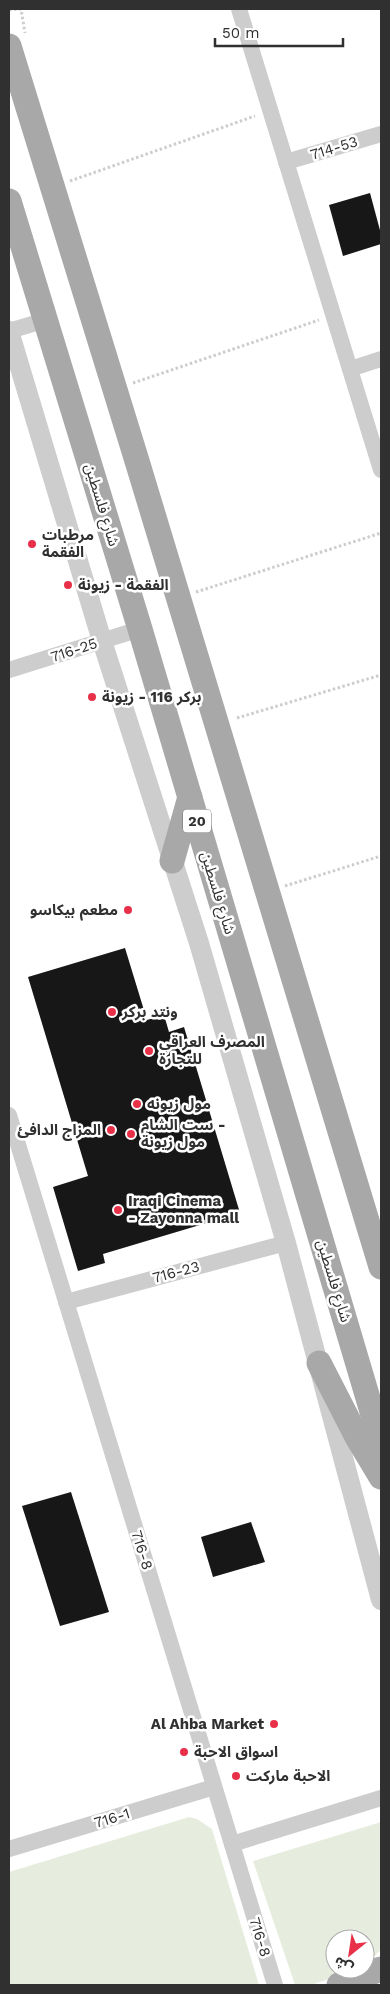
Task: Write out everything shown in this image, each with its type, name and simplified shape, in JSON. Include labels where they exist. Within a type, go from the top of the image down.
[{"type":"main road","points":[[17,40],[52,187],[179,597],[381,1266]]},
{"type":"main road","name":"شارع فلسطين","points":[[9,201],[140,629],[381,1442]]},
{"type":"main road","points":[[172,860],[190,797]]},
{"type":"main road","points":[[319,1363],[357,1437],[381,1477]]},
{"type":"main road","points":[[339,1985],[381,1969]]},
{"type":"street","points":[[238,9],[381,470]]},
{"type":"street","name":"714-53","points":[[286,162],[381,134]]},
{"type":"street","points":[[46,320],[9,331],[102,641],[199,943],[286,1243],[381,1600]]},
{"type":"street","points":[[350,369],[381,360]]},
{"type":"street","name":"716-25","points":[[9,670],[140,629]]},
{"type":"street","name":"716-8","points":[[9,1115],[275,1985]]},
{"type":"street","name":"716-23","points":[[66,1302],[286,1243]]},
{"type":"street","name":"716-1","points":[[9,1849],[214,1787]]},
{"type":"street","points":[[232,1844],[381,1798]]},
{"type":"path","points":[[9,10],[22,9],[17,40]]},
{"type":"path","points":[[52,187],[270,111]]},
{"type":"path","points":[[115,388],[334,316]]},
{"type":"path","points":[[179,597],[381,533]]},
{"type":"path","points":[[217,724],[381,675]]},
{"type":"path","points":[[268,891],[381,856]]},
{"type":"green space","points":[[189,1817],[197,1819],[212,1829],[259,1985],[9,1985],[9,1872]]},
{"type":"green space","points":[[381,1822],[381,1950],[375,1955],[375,1929],[325,1929],[325,1979],[329,1979],[311,1985],[295,1985],[253,1861]]},
{"type":"building","points":[[370,193],[381,234],[381,244],[343,256],[329,205]]},
{"type":"building","name":"مول زيونه","points":[[125,948],[147,1020],[164,1015],[169,1032],[184,1027],[240,1213],[103,1254],[105,1263],[78,1271],[53,1187],[88,1176],[28,977]]},
{"type":"building","points":[[71,1492],[109,1612],[60,1626],[22,1506]]},
{"type":"building","points":[[251,1522],[265,1562],[213,1577],[201,1537]]},
{"type":"place","name":"مرطبات الفقمة","points":[[32,544]]},
{"type":"place","name":"الفقمة - زيونة","points":[[68,585]]},
{"type":"place","name":"بركر 116 - زيونة","points":[[92,697]]},
{"type":"place","name":"مطعم بيكاسو","points":[[128,910]]},
{"type":"place","name":"ونتد بركر","points":[[112,1012]]},
{"type":"place","name":"المصرف العراقي للتجارة","points":[[149,1051]]},
{"type":"place","name":"مول زيونه","points":[[137,1104]]},
{"type":"place","name":"المزاج الدافئ","points":[[111,1130]]},
{"type":"place","name":"ست الشام - مول زيونة","points":[[131,1134]]},
{"type":"place","name":"Iraqi Cinema - Zayonna mall","points":[[118,1210]]},
{"type":"place","name":"Al Ahba Market","points":[[274,1724]]},
{"type":"place","name":"اسواق الاحبة","points":[[184,1752]]},
{"type":"place","name":"الاحبة ماركت","points":[[236,1776]]}]
